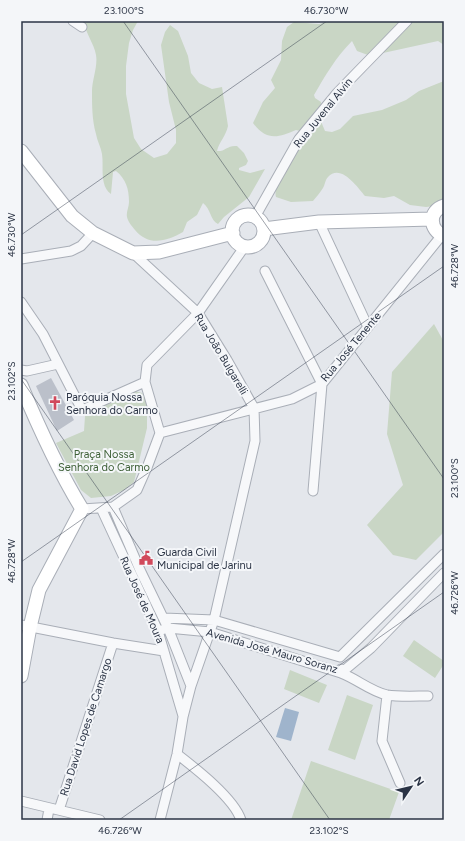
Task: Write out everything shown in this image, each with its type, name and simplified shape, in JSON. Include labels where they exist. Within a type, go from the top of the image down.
[{"type":"main road","points":[[21,151],[72,216],[93,233],[133,253],[159,252],[233,233]]},
{"type":"main road","points":[[443,236],[434,229],[432,219],[437,210],[444,206]]},
{"type":"main road","points":[[244,215],[255,216],[262,224],[264,229],[264,234],[255,245],[245,246],[236,241],[233,233],[233,226],[239,217],[244,215]]},
{"type":"main road","points":[[264,229],[319,222],[432,219]]},
{"type":"main road","points":[[21,385],[41,432],[69,489],[82,509],[39,590],[26,626],[21,676]]},
{"type":"street","points":[[73,21],[82,27]]},
{"type":"street","name":"Rua Juvenal Alvin","points":[[255,216],[299,139],[337,93],[406,21]]},
{"type":"street","points":[[319,222],[368,327]]},
{"type":"street","points":[[21,259],[71,251],[81,246],[93,233]]},
{"type":"street","name":"Rua José Tenente","points":[[160,433],[292,399],[322,384],[443,236]]},
{"type":"street","points":[[82,509],[113,507],[137,490],[160,433],[145,382],[147,365],[198,313],[245,246]]},
{"type":"street","name":"Rua João Bulgarelli","points":[[133,253],[198,313],[254,408]]},
{"type":"street","points":[[265,271],[322,384],[313,492]]},
{"type":"street","points":[[21,302],[42,334],[82,410],[145,382]]},
{"type":"street","points":[[21,370],[27,371],[58,364]]},
{"type":"street","points":[[160,820],[177,754],[183,717],[191,686],[214,620],[255,441],[254,408]]},
{"type":"street","name":"Rua José de Moura","points":[[113,507],[140,570],[164,618],[191,686]]},
{"type":"street","name":"Rua José de Moura","points":[[101,508],[158,631],[183,717]]},
{"type":"street","name":"Avenida José Mauro Soranz","points":[[164,618],[214,620],[340,657],[444,554]]},
{"type":"street","points":[[130,573],[140,570]]},
{"type":"street","name":"Avenida José Mauro Soranz","points":[[158,631],[168,628],[210,632],[341,673],[371,648],[444,574]]},
{"type":"street","points":[[26,626],[113,643],[164,651]]},
{"type":"street","name":"Rua David Lopes de Camargo","points":[[59,810],[113,643]]},
{"type":"street","points":[[340,657],[341,673],[348,675],[359,682],[387,695],[428,696]]},
{"type":"street","points":[[387,695],[382,741],[400,783]]},
{"type":"street","points":[[177,754],[205,777],[222,794],[232,805],[242,820]]},
{"type":"street","points":[[21,801],[49,809],[100,820]]},
{"type":"street","points":[[47,820],[49,809]]},
{"type":"green space","points":[[84,21],[138,21],[133,30],[129,43],[126,66],[126,94],[134,138],[141,149],[154,158],[167,154],[176,143],[176,130],[169,102],[161,45],[165,32],[170,25],[178,31],[188,56],[191,73],[199,83],[212,89],[222,87],[228,126],[217,151],[231,146],[237,146],[244,153],[248,161],[246,165],[239,168],[239,170],[250,173],[265,169],[249,197],[224,217],[218,224],[213,220],[208,208],[203,203],[197,215],[187,222],[183,232],[164,240],[158,241],[146,239],[135,230],[128,221],[128,189],[125,181],[116,171],[113,172],[111,194],[107,190],[103,181],[102,154],[97,139],[92,112],[92,87],[96,55]]},
{"type":"green space","points":[[329,21],[444,21],[444,45],[438,41],[383,53],[376,58],[357,51],[352,41],[336,60],[314,95],[315,98],[321,102],[320,119],[325,131],[332,132],[340,129],[353,116],[382,110],[406,100],[419,91],[444,81],[444,205],[426,207],[410,205],[394,196],[384,198],[365,196],[349,178],[338,173],[333,173],[328,177],[323,188],[313,201],[291,202],[276,197],[277,184],[280,175],[300,131],[296,130],[284,135],[273,136],[263,133],[253,123],[263,102],[275,88],[271,80],[281,60],[282,41],[287,27],[294,22],[319,24]]},
{"type":"green space","points":[[434,324],[444,342],[444,532],[416,560],[393,555],[367,525],[403,485],[387,434],[392,372]]},
{"type":"green space","name":"Praça Nossa Senhora do Carmo","points":[[135,391],[142,393],[147,399],[147,428],[134,482],[124,490],[111,496],[91,498],[81,490],[56,443],[84,431],[85,416],[127,393]]},
{"type":"green space","points":[[414,640],[444,661],[444,664],[435,678],[403,656]]},
{"type":"green space","points":[[290,670],[327,685],[319,703],[284,689]]},
{"type":"green space","points":[[347,695],[373,705],[355,760],[328,750]]},
{"type":"green space","points":[[311,761],[399,792],[389,820],[291,820]]},
{"type":"water","points":[[285,708],[299,712],[291,741],[276,737]]},
{"type":"building","name":"Paróquia Nossa Senhora do Carmo","points":[[51,378],[74,420],[57,431],[36,386]]},
{"type":"place","name":"Paróquia Nossa Senhora do Carmo","points":[[55,403]]},
{"type":"place","name":"Guarda Civil Municipal de Jarinu","points":[[146,558]]}]
